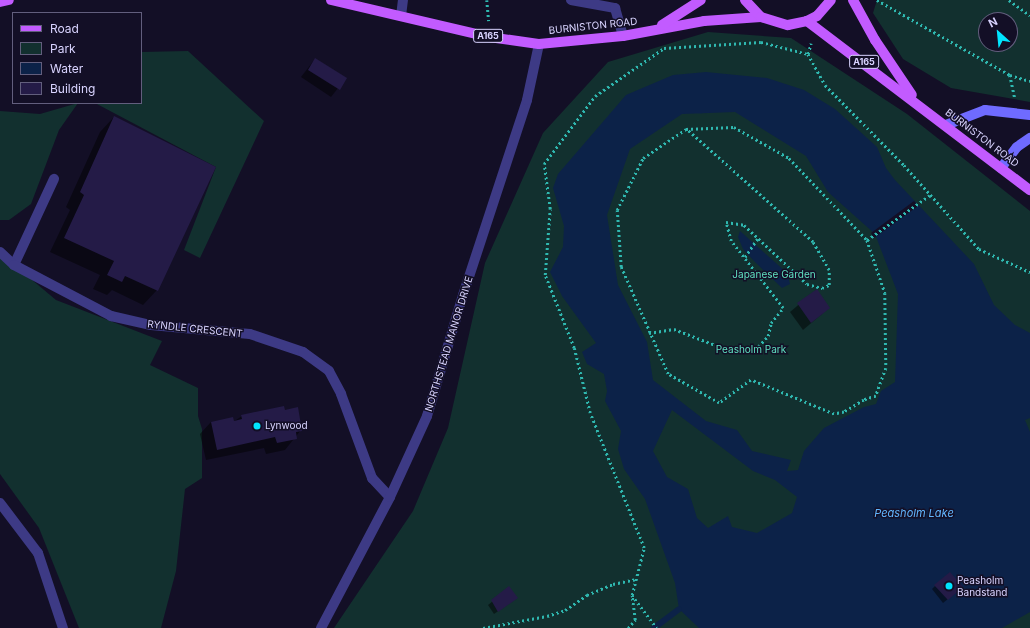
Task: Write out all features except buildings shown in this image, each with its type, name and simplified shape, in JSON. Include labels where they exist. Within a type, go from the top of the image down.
[{"type":"main road","points":[[0,2],[9,0]]},
{"type":"main road","name":"BURNISTON ROAD","points":[[331,0],[489,37],[539,44],[623,36],[704,21],[761,17]]},
{"type":"main road","name":"BURNISTON ROAD","points":[[647,32],[701,0]]},
{"type":"main road","points":[[745,0],[761,17]]},
{"type":"main road","name":"A165","points":[[761,17],[788,25],[811,24],[831,0]]},
{"type":"main road","name":"BURNISTON ROAD","points":[[853,0],[879,47],[920,105]]},
{"type":"main road","name":"BURNISTON ROAD","points":[[811,24],[920,105],[1030,190]]},
{"type":"main road","points":[[946,125],[985,110],[1017,112],[1030,115]]},
{"type":"main road","points":[[1002,168],[1016,147],[1030,138]]},
{"type":"street","points":[[401,16],[403,0]]},
{"type":"street","points":[[571,0],[615,8],[623,36]]},
{"type":"street","name":"NORTHSTEAD MANOR DRIVE","points":[[321,628],[390,497],[427,416],[463,295],[527,100],[539,44]]},
{"type":"street","points":[[14,264],[54,179]]},
{"type":"street","name":"RYNDLE CRESCENT","points":[[0,252],[14,264],[111,316],[150,325],[244,333],[263,337],[303,352],[329,371],[340,394],[372,478],[390,497]]},
{"type":"street","points":[[0,502],[38,553],[64,628]]},
{"type":"path","points":[[487,0],[489,37]]},
{"type":"path","points":[[877,0],[1010,75],[1030,81]]},
{"type":"path","points":[[1009,0],[1030,15]]},
{"type":"path","points":[[811,24],[808,54],[825,85],[930,195],[979,249],[1030,272]]},
{"type":"path","points":[[628,628],[635,620],[632,595],[644,548],[590,413],[574,348],[545,275],[550,209],[544,164],[595,96],[664,48],[760,42],[808,54]]},
{"type":"path","points":[[1010,75],[1017,112]]},
{"type":"path","points":[[734,127],[789,158],[867,240],[885,293],[886,368],[876,396],[864,400],[844,412],[834,414],[751,380],[719,403],[668,374],[648,333],[621,267],[617,210],[643,158],[686,129],[734,127]]},
{"type":"path","points":[[648,333],[674,329],[723,348],[755,350],[768,336],[771,323],[783,308],[732,241],[726,222],[744,226],[807,284],[822,288],[829,285],[828,270],[812,242],[686,129]]},
{"type":"path","points":[[867,240],[930,195]]},
{"type":"path","points":[[745,257],[757,239]]},
{"type":"path","points":[[483,628],[547,616],[565,610],[587,595],[613,584],[636,579]]},
{"type":"path","points":[[632,595],[649,614],[657,628]]},
{"type":"green space","points":[[877,0],[1030,0],[1030,102],[951,88],[903,59],[873,13]]},
{"type":"green space","name":"Peasholm Park","points":[[708,32],[791,38],[907,114],[1030,211],[1030,628],[334,628],[413,511],[448,428],[485,263],[543,133],[608,62]]},
{"type":"green space","points":[[188,51],[264,121],[200,258],[184,250],[216,167],[97,104],[142,104],[142,52]]},
{"type":"green space","points":[[77,104],[59,130],[31,204],[9,220],[0,220],[0,111],[40,114]]},
{"type":"green space","points":[[0,253],[56,300],[162,341],[150,365],[198,388],[198,416],[202,429],[202,478],[185,489],[176,571],[161,628],[79,628],[39,528],[0,474]]},
{"type":"water","name":"Peasholm Lake","points":[[706,72],[767,78],[804,90],[835,109],[877,147],[886,168],[895,180],[974,264],[994,305],[1015,325],[1030,333],[1030,418],[1025,420],[1030,432],[1030,612],[1002,628],[699,628],[679,609],[675,583],[645,499],[624,469],[618,449],[621,431],[605,401],[607,391],[604,374],[587,364],[582,352],[596,343],[562,296],[550,272],[563,247],[564,226],[553,188],[558,174],[626,95],[673,75]],"holes":[[[735,112],[806,156],[828,192],[875,234],[898,294],[895,382],[881,391],[876,404],[864,407],[824,428],[804,451],[798,470],[787,471],[791,460],[752,451],[737,430],[706,421],[653,380],[647,342],[618,285],[607,215],[630,149],[682,114]],[[672,410],[753,471],[775,480],[797,497],[792,513],[757,533],[732,527],[728,516],[708,528],[697,518],[688,489],[667,477],[653,451]]]},
{"type":"water","points":[[740,231],[787,273],[790,284],[782,288],[754,261],[743,249],[738,237]]},
{"type":"pier","points":[[914,201],[918,206],[874,238],[871,233]]},
{"type":"waterway","points":[[654,628],[679,609]]},
{"type":"place","name":"Lynwood","points":[[257,426]]},
{"type":"place","name":"Peasholm Bandstand","points":[[949,586]]},
{"type":"park label","name":"Japanese Garden","points":[[774,275]]}]
